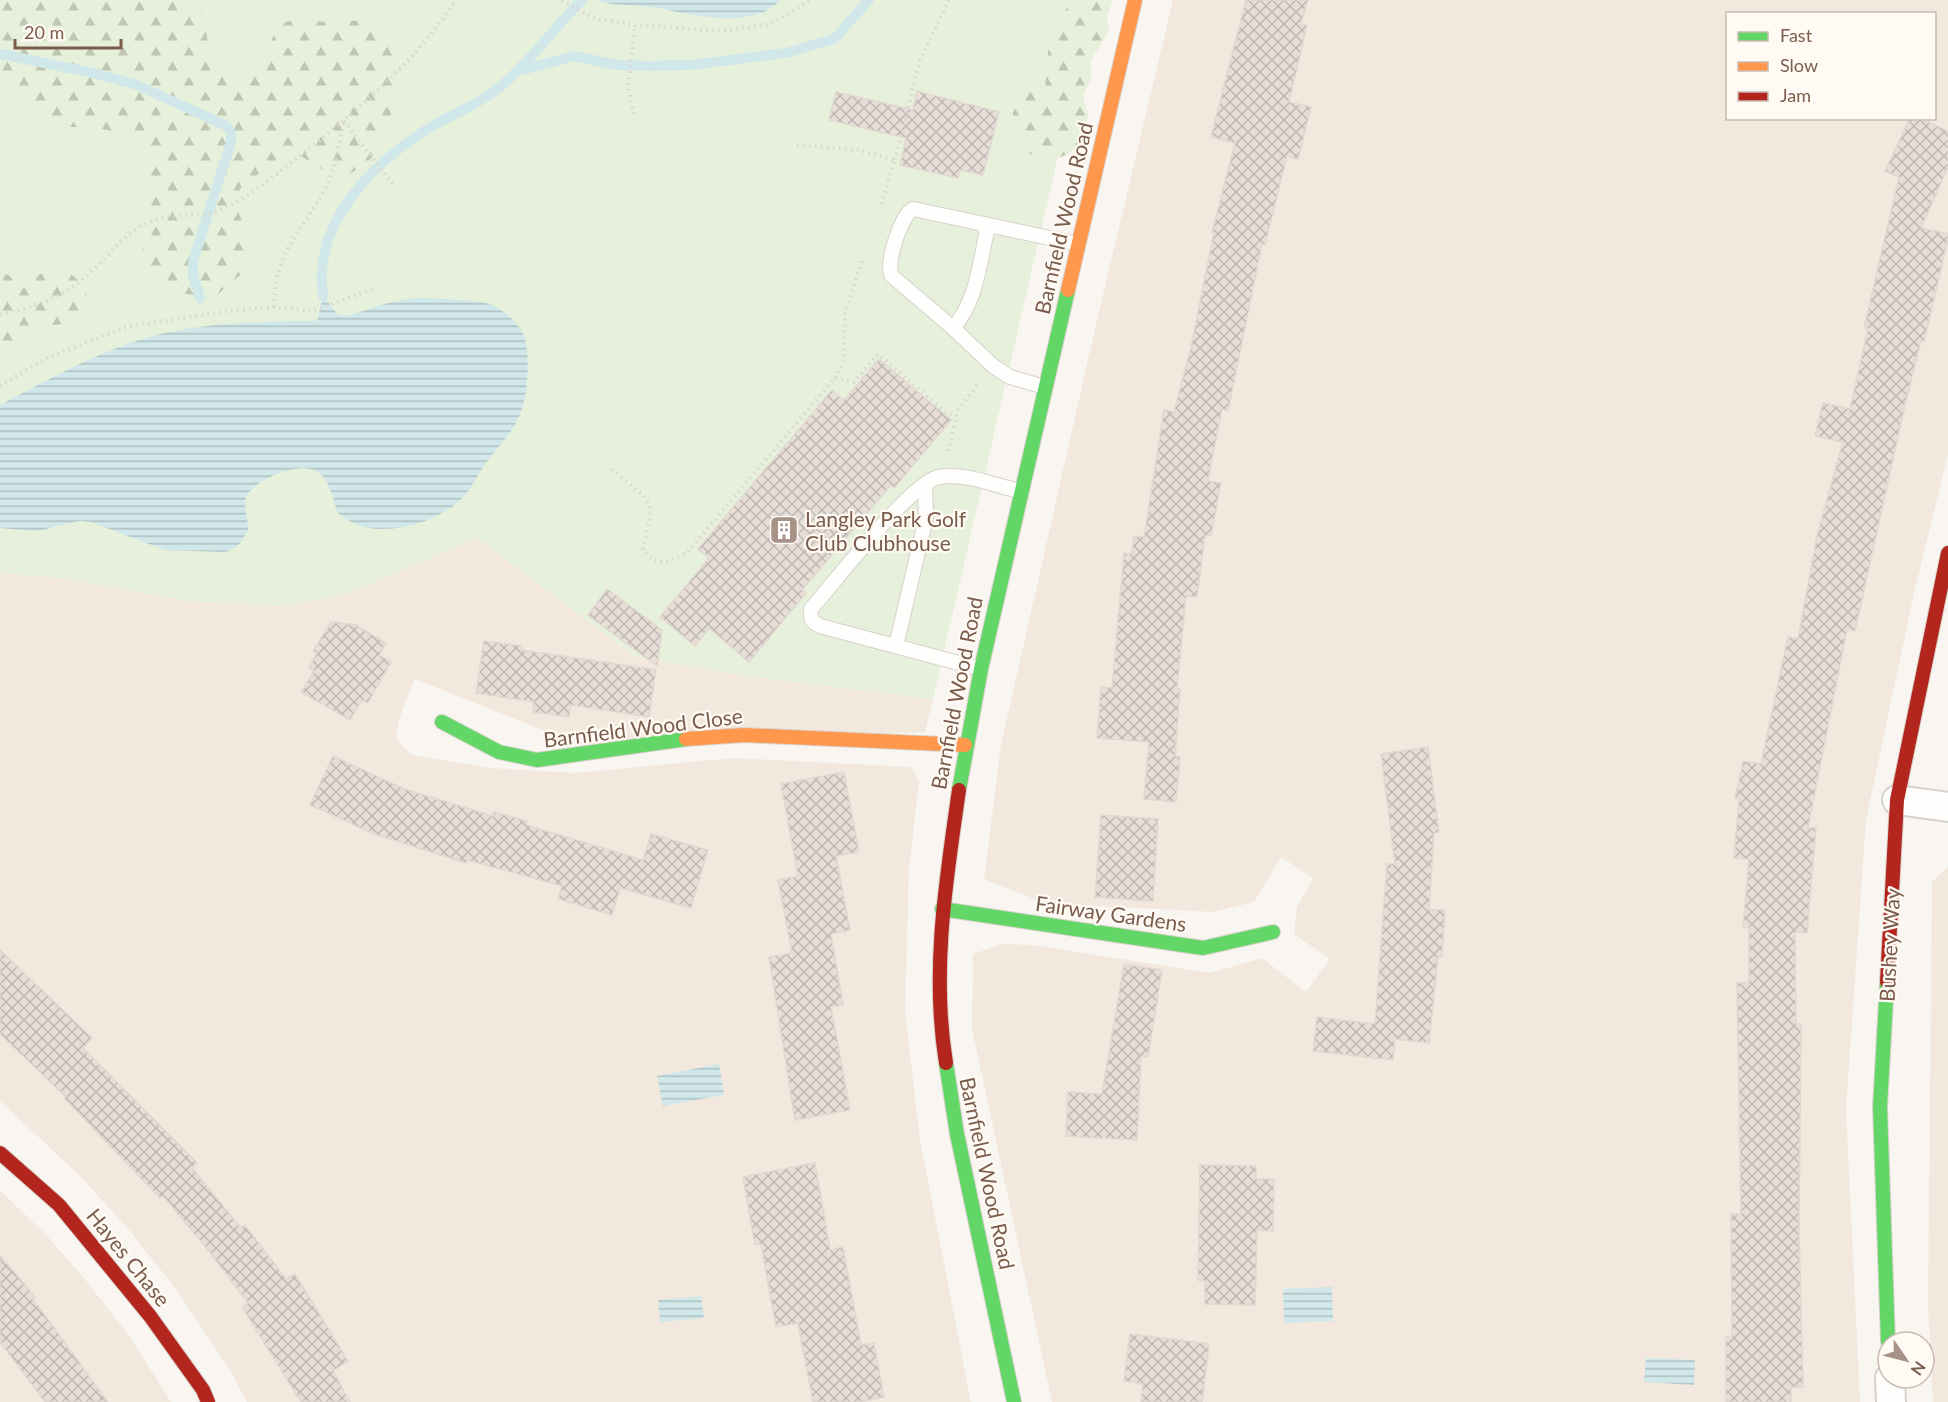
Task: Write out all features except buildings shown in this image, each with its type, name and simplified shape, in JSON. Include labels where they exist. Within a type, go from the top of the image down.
[{"type":"street","name":"Barnfield Wood Road","points":[[1014,1402],[946,1078],[939,1022],[942,909],[965,745],[981,669],[1020,491],[1135,0]]},
{"type":"street","name":"Bushey Way","points":[[1888,1330],[1880,1107],[1897,800],[1937,594],[1948,553]]},
{"type":"street","name":"Barnfield Wood Close","points":[[442,722],[496,753],[516,759],[537,760],[664,741],[744,735],[965,745]]},
{"type":"street","points":[[1897,800],[1948,807]]},
{"type":"street","name":"Fairway Gardens","points":[[942,909],[1203,948],[1273,932]]},
{"type":"street","name":"Hayes Chase","points":[[0,1152],[67,1214],[150,1316],[208,1402]]},
{"type":"lane","points":[[1045,387],[1010,377],[993,366],[892,276],[888,266],[905,215],[913,209],[1078,244]]},
{"type":"lane","points":[[953,328],[971,302],[987,231],[983,224]]},
{"type":"lane","points":[[981,669],[820,626],[810,617],[811,609],[912,494],[925,484],[943,477],[963,478],[1020,491]]},
{"type":"lane","points":[[896,646],[926,518],[925,484]]},
{"type":"path","points":[[0,314],[45,303],[67,292],[135,229],[172,214],[215,213],[259,188],[344,121],[408,62],[456,0]]},
{"type":"path","points":[[562,0],[582,14],[635,25],[722,31],[754,28],[785,18],[812,0]]},
{"type":"path","points":[[880,207],[895,160],[920,60],[949,0]]},
{"type":"path","points":[[634,114],[630,100],[629,74],[635,25]]},
{"type":"path","points":[[344,121],[394,186]]},
{"type":"path","points":[[274,307],[278,268],[292,237],[326,188],[344,121]]},
{"type":"path","points":[[797,145],[858,150],[895,160]]},
{"type":"path","points":[[612,469],[644,496],[649,504],[650,518],[643,543],[645,553],[656,562],[678,558],[694,545],[835,378],[844,360],[845,313],[866,250]]},
{"type":"path","points":[[0,386],[46,358],[129,326],[190,315],[274,307],[313,311],[375,288]]},
{"type":"path","points":[[835,378],[854,382],[878,354],[948,414],[956,416]]},
{"type":"path","points":[[943,477],[956,416],[962,404],[993,366]]},
{"type":"shaded area","points":[[1173,0],[1948,0],[1948,454],[1914,593],[1866,820],[1846,1109],[1860,1402],[1052,1402],[972,1029],[973,954],[1003,944],[1033,945],[1210,973],[1262,958],[1306,992],[1330,959],[1294,934],[1297,907],[1313,878],[1281,857],[1254,902],[1213,912],[1045,903],[984,879],[1001,745],[1094,333]]},
{"type":"shaded area","points":[[477,538],[636,657],[746,676],[933,699],[925,732],[580,745],[415,679],[399,719],[396,738],[411,755],[490,768],[575,773],[734,758],[912,767],[919,781],[909,868],[905,1011],[920,1140],[971,1402],[247,1402],[231,1372],[175,1288],[129,1230],[79,1175],[0,1101],[0,573],[54,577],[188,601],[281,606],[345,595]]},
{"type":"shaded area","points":[[1948,867],[1948,1402],[1933,1402],[1932,1390],[1936,1390],[1936,1330],[1929,1330],[1928,1305],[1932,882]]},
{"type":"shaded area","points":[[0,1190],[47,1236],[84,1278],[130,1337],[171,1402],[0,1402]]},
{"type":"green space","points":[[0,0],[1094,0],[933,699],[746,676],[636,657],[477,538],[345,595],[281,606],[188,601],[54,577],[0,573]]},
{"type":"green space","points":[[0,0],[195,0],[202,11],[208,47],[216,69],[226,77],[241,82],[251,74],[276,32],[285,22],[370,20],[385,28],[395,40],[401,80],[382,144],[368,162],[345,177],[331,175],[301,156],[285,154],[243,185],[236,195],[236,206],[247,234],[240,275],[217,295],[186,294],[158,280],[147,266],[143,251],[149,178],[145,161],[134,144],[112,131],[54,126],[39,114],[23,95],[9,87],[0,86]]},
{"type":"green space","points":[[1075,0],[1112,0],[1107,17],[1109,31],[1091,60],[1091,79],[1083,96],[1088,116],[1083,140],[1069,154],[1051,160],[1027,153],[1013,132],[1013,112],[1028,92],[1039,93],[1045,89],[1048,51],[1059,34],[1061,14]]},
{"type":"green space","points":[[0,271],[21,282],[52,271],[68,273],[81,283],[85,290],[86,305],[82,313],[70,322],[36,328],[13,347],[0,352]]},
{"type":"water","points":[[597,0],[780,0],[768,10],[754,15],[719,18],[652,7],[611,4]]},
{"type":"water","points":[[323,296],[338,315],[345,316],[409,299],[431,298],[481,302],[501,310],[522,331],[528,367],[521,413],[510,432],[458,503],[425,521],[410,526],[379,529],[364,527],[350,522],[338,513],[328,485],[318,472],[301,468],[280,473],[252,489],[247,495],[245,504],[248,531],[237,547],[225,552],[165,550],[91,522],[79,521],[38,531],[0,528],[0,405],[54,376],[149,337],[210,326],[254,322],[317,321]]},
{"type":"water","points":[[719,1064],[724,1095],[663,1106],[657,1076]]},
{"type":"water","points":[[1332,1287],[1333,1321],[1284,1323],[1283,1289]]},
{"type":"water","points":[[701,1296],[704,1318],[660,1322],[658,1300]]},
{"type":"water","points":[[1646,1358],[1695,1360],[1694,1385],[1644,1382]]},
{"type":"waterway","points":[[323,296],[322,269],[327,244],[337,220],[368,177],[408,142],[500,87],[582,0]]},
{"type":"waterway","points":[[516,72],[573,56],[618,65],[649,66],[691,65],[786,53],[834,39],[869,0]]},
{"type":"waterway","points":[[0,54],[98,74],[137,85],[227,126],[231,133],[231,142],[193,261],[193,275],[200,298]]},
{"type":"traffic: fast","points":[[959,790],[981,669],[1068,290]]},
{"type":"traffic: fast","points":[[442,722],[499,752],[537,760],[686,739]]},
{"type":"traffic: fast","points":[[942,909],[1203,948],[1273,932]]},
{"type":"traffic: fast","points":[[1887,982],[1880,1107],[1888,1330]]},
{"type":"traffic: fast","points":[[946,1063],[957,1134],[1014,1402]]},
{"type":"traffic: slow","points":[[1068,290],[1135,0]]},
{"type":"traffic: slow","points":[[686,739],[744,735],[965,745]]},
{"type":"traffic: jam","points":[[1887,982],[1897,800],[1948,553]]},
{"type":"traffic: jam","points":[[946,1063],[940,995],[940,960],[945,892],[959,790]]},
{"type":"traffic: jam","points":[[0,1153],[59,1205],[150,1316],[203,1390],[208,1402]]},
{"type":"place","name":"Langley Park Golf Club Clubhouse","points":[[784,530]]}]
